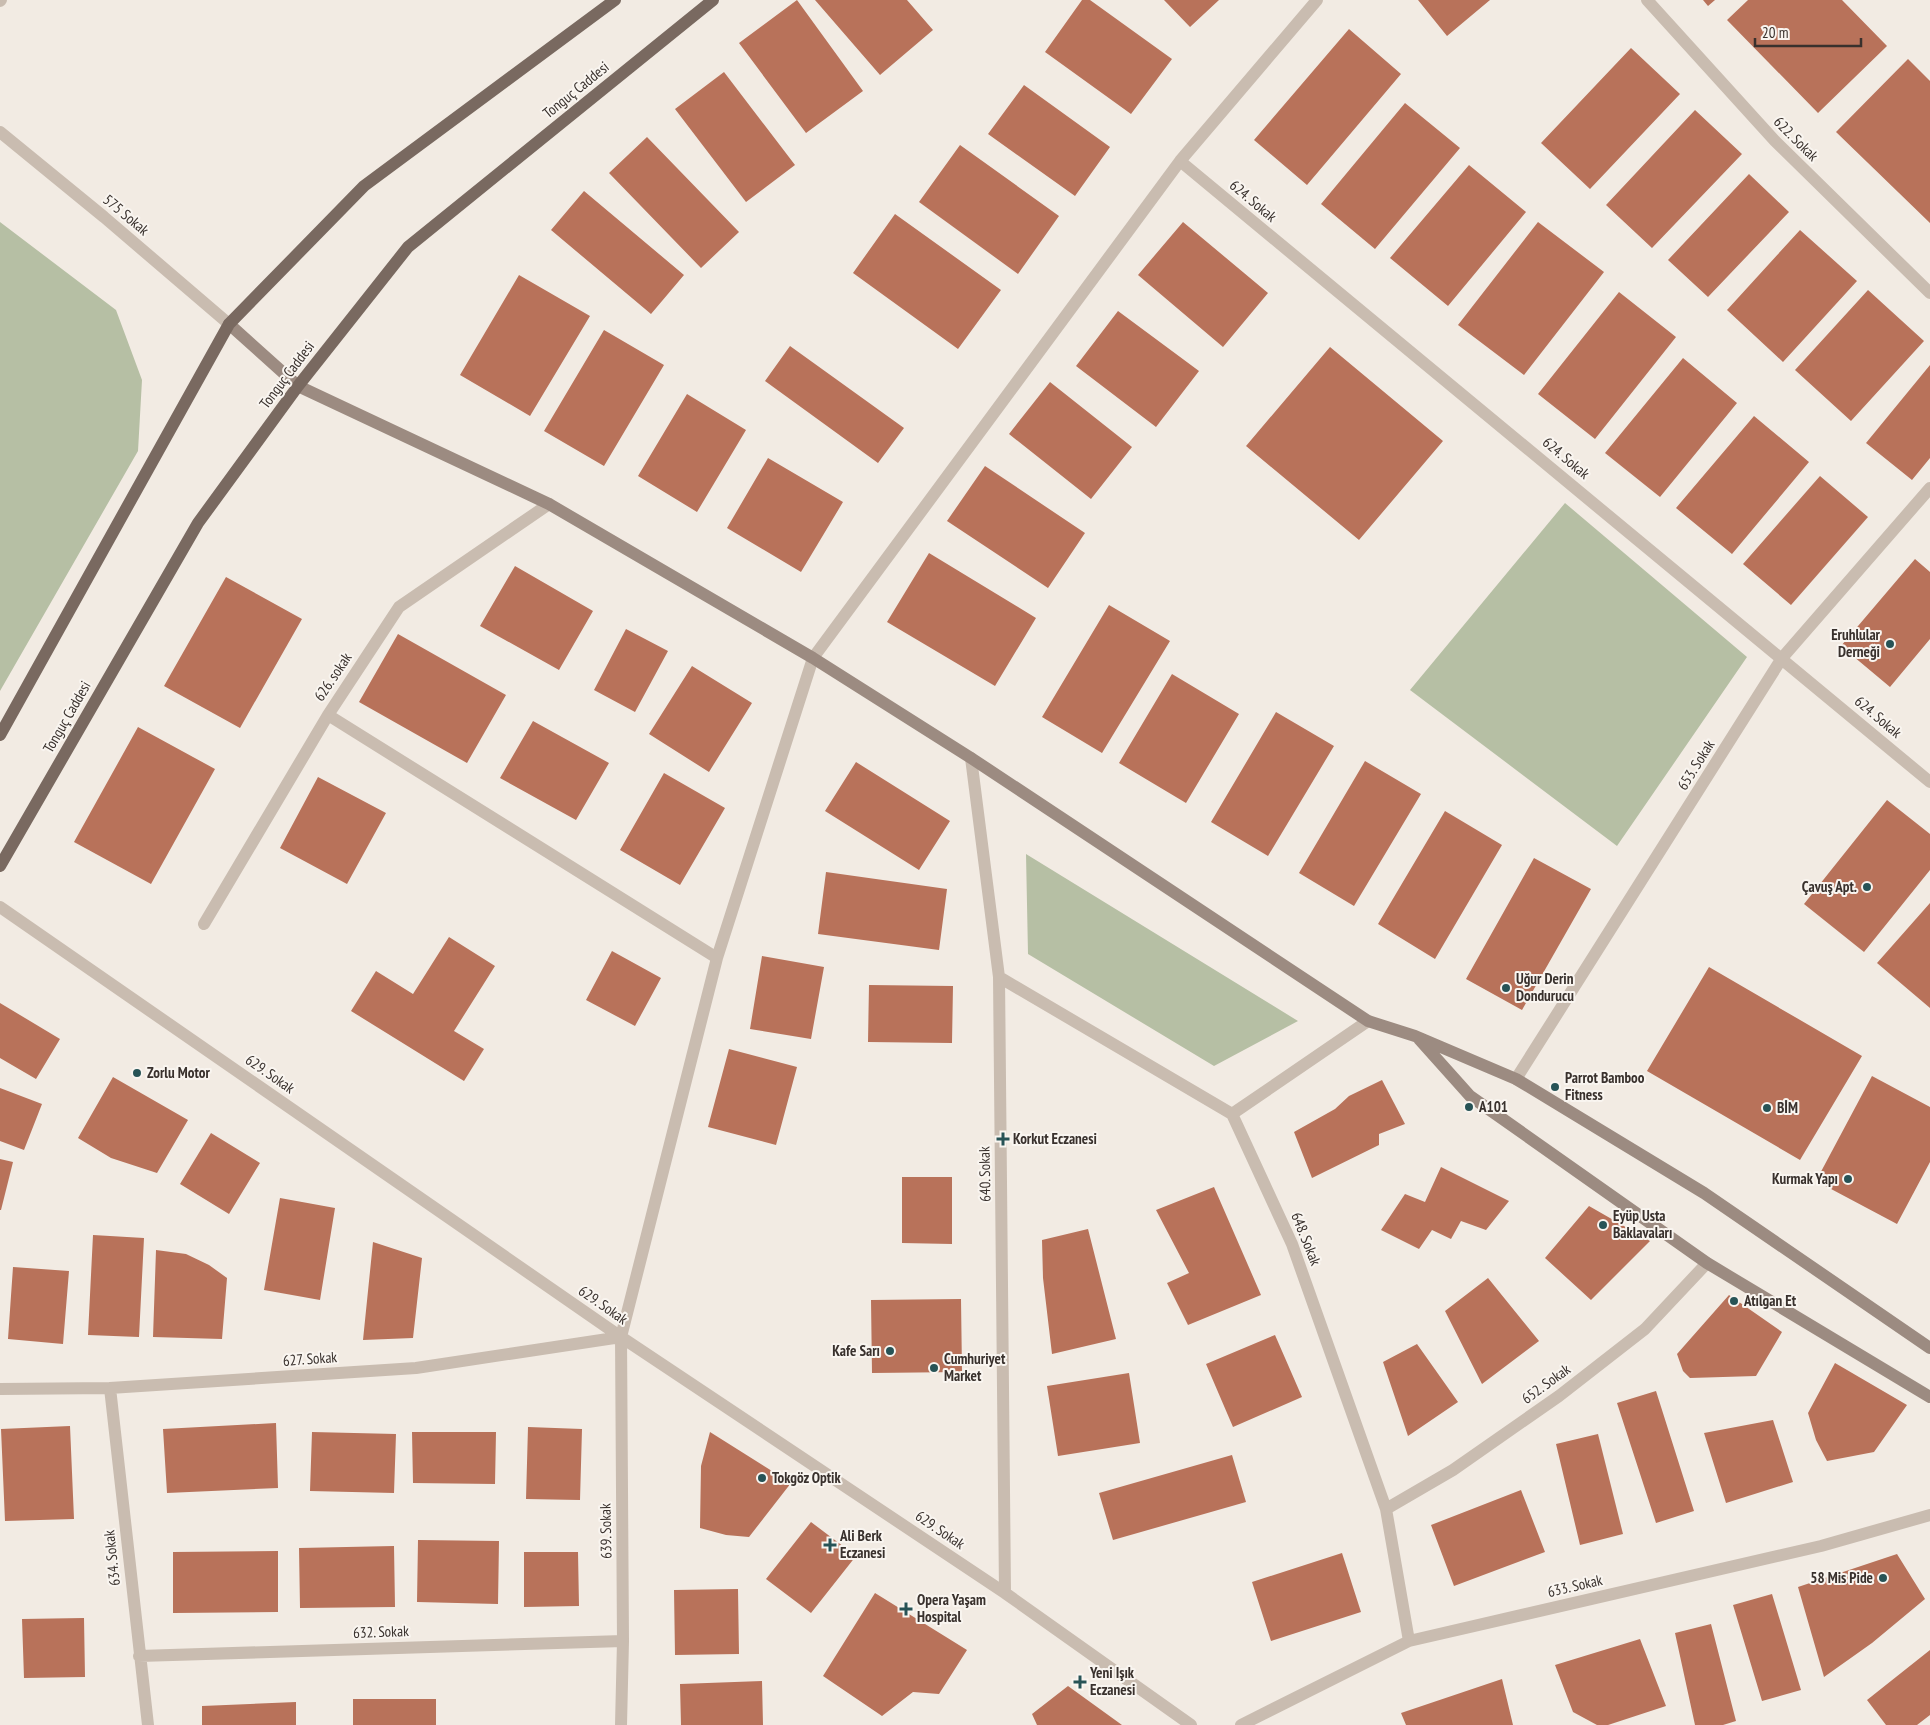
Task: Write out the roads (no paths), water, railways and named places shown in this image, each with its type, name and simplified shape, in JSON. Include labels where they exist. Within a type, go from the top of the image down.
[{"type":"main road","points":[[0,735],[229,324],[364,186],[615,0]]},
{"type":"main road","name":"Tonguç Caddesi","points":[[0,866],[198,523],[298,386],[408,247],[713,0]]},
{"type":"main road","points":[[229,324],[298,386],[549,504],[813,658],[971,758],[1368,1021],[1415,1036],[1516,1079],[1704,1193],[1930,1348]]},
{"type":"main road","points":[[1415,1036],[1470,1096],[1707,1263],[1930,1397]]},
{"type":"street","name":"639. Sokak","points":[[621,1725],[624,1641],[621,1337],[717,958],[813,658],[1180,161],[1318,0]]},
{"type":"street","name":"622. Sokak","points":[[1647,0],[1775,142],[1930,293]]},
{"type":"street","name":"575 Sokak","points":[[0,132],[104,217],[229,324]]},
{"type":"street","name":"624. Sokak","points":[[1180,161],[1930,782]]},
{"type":"street","name":"653. Sokak","points":[[1516,1079],[1782,658],[1930,488]]},
{"type":"street","name":"626. sokak","points":[[204,924],[328,715],[399,607],[549,504]]},
{"type":"street","points":[[328,715],[717,958]]},
{"type":"street","name":"640. Sokak","points":[[971,758],[999,977],[1005,1593]]},
{"type":"street","name":"629. Sokak","points":[[0,906],[621,1337],[1005,1593],[1191,1725]]},
{"type":"street","points":[[999,977],[1232,1114],[1368,1021]]},
{"type":"street","name":"648. Sokak","points":[[1232,1114],[1292,1244],[1386,1509],[1409,1641]]},
{"type":"street","name":"652. Sokak","points":[[1386,1509],[1452,1470],[1574,1384],[1645,1329],[1707,1263]]},
{"type":"street","name":"627. Sokak","points":[[0,1389],[110,1388],[416,1368],[621,1337]]},
{"type":"street","name":"634. Sokak","points":[[110,1388],[148,1725]]},
{"type":"street","points":[[1928,1519],[1930,1504]]},
{"type":"street","name":"633. Sokak","points":[[1241,1725],[1409,1641],[1821,1546],[1928,1519]]},
{"type":"street","name":"632. Sokak","points":[[139,1656],[624,1641]]},
{"type":"place","name":"Eruhlular Derneği","points":[[1890,644]]},
{"type":"place","name":"Çavuş Apt.","points":[[1867,887]]},
{"type":"place","name":"Uğur Derin Dondurucu","points":[[1506,988]]},
{"type":"place","name":"Zorlu Motor","points":[[137,1073]]},
{"type":"place","name":"Parrot Bamboo Fitness","points":[[1555,1087]]},
{"type":"place","name":"A101","points":[[1469,1107]]},
{"type":"place","name":"BİM","points":[[1767,1108]]},
{"type":"place","name":"Korkut Eczanesi","points":[[1003,1139]]},
{"type":"place","name":"Kurmak Yapı","points":[[1848,1179]]},
{"type":"place","name":"Eyüp Usta Baklavaları","points":[[1603,1225]]},
{"type":"place","name":"Atılgan Et","points":[[1734,1301]]},
{"type":"place","name":"Kafe Sarı","points":[[890,1351]]},
{"type":"place","name":"Cumhuriyet Market","points":[[934,1368]]},
{"type":"place","name":"Tokgöz Optik","points":[[762,1478]]},
{"type":"place","name":"Ali Berk Eczanesi","points":[[830,1545]]},
{"type":"place","name":"58 Mis Pide","points":[[1883,1578]]},
{"type":"place","name":"Opera Yaşam Hospital","points":[[906,1609]]},
{"type":"place","name":"Yeni Işık Eczanesi","points":[[1080,1682]]}]
